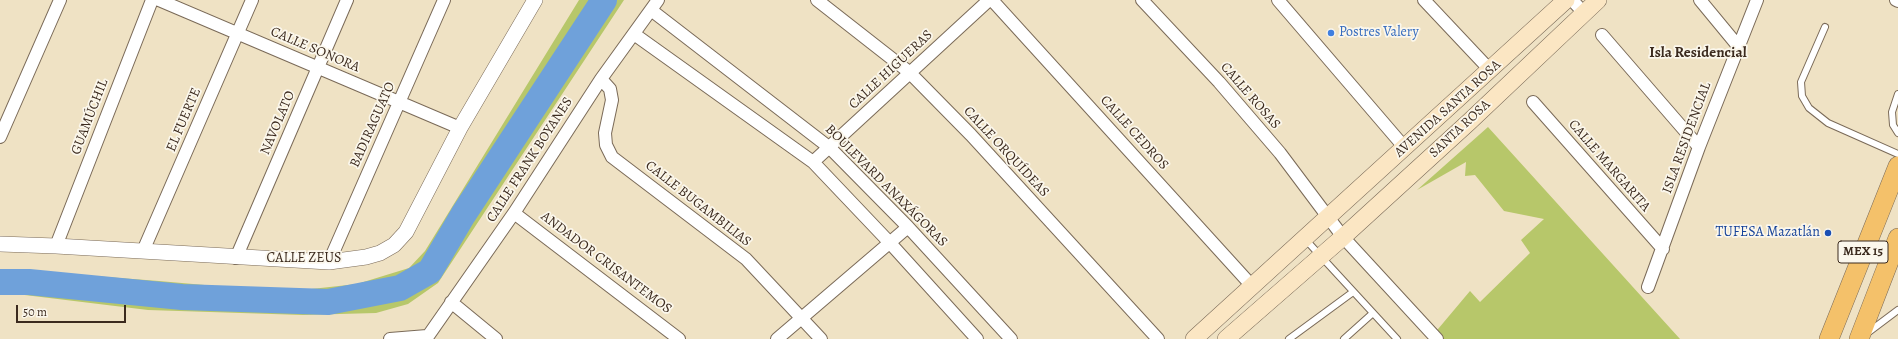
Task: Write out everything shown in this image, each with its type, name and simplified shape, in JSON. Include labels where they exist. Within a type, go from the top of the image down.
[{"type":"main road","name":"AVENIDA SANTA ROSA","points":[[1194,339],[1566,0]]},
{"type":"main road","name":"SANTA ROSA","points":[[1320,256],[1343,237],[1463,127],[1598,0]]},
{"type":"main road","name":"MEX 15","points":[[1828,339],[1898,166]]},
{"type":"main road","name":"MEX 15","points":[[1858,339],[1898,238]]},
{"type":"main road","points":[[1226,339],[1320,256]]},
{"type":"main road","points":[[1839,312],[1858,339]]},
{"type":"street","points":[[0,137],[60,0]]},
{"type":"street","name":"GUAMÚCHIL","points":[[56,246],[152,0]]},
{"type":"street","name":"CALLE SONORA","points":[[159,0],[460,128]]},
{"type":"street","name":"EL FUERTE","points":[[143,251],[252,0]]},
{"type":"street","name":"NAVOLATO","points":[[236,258],[347,0]]},
{"type":"street","name":"BADIRAGUATO","points":[[329,262],[444,0]]},
{"type":"street","name":"CALLE ZEUS","points":[[0,244],[329,262],[366,257],[380,253],[394,245],[406,232],[460,128],[535,0]]},
{"type":"street","name":"CALLE FRANK BOYANES","points":[[427,337],[514,213],[601,79],[658,0]]},
{"type":"street","name":"CALLE ORQUÍDEAS","points":[[818,0],[909,72],[971,135],[1158,339]]},
{"type":"street","name":"CALLE HIGUERAS","points":[[813,162],[830,148],[909,72],[989,0]]},
{"type":"street","name":"CALLE CEDROS","points":[[992,0],[1252,286]]},
{"type":"street","name":"CALLE ROSAS","points":[[1142,0],[1234,100],[1280,153],[1329,217]]},
{"type":"street","points":[[1278,0],[1405,148]]},
{"type":"street","points":[[1424,0],[1490,70]]},
{"type":"street","points":[[1572,0],[1584,13]]},
{"type":"street","points":[[1700,0],[1738,46]]},
{"type":"street","name":"ISLA RESIDENCIAL","points":[[1648,287],[1699,147],[1757,0]]},
{"type":"street","name":"BOULEVARD ANAXÁGORAS","points":[[651,10],[830,148],[908,227],[1011,339]]},
{"type":"street","points":[[634,34],[813,162],[890,243],[977,339]]},
{"type":"street","points":[[1602,34],[1699,147]]},
{"type":"street","name":"CALLE BUGAMBILIAS","points":[[601,79],[610,89],[612,100],[605,133],[606,145],[612,157],[746,259],[821,339]]},
{"type":"street","name":"CALLE MARGARITA","points":[[1533,102],[1663,249]]},
{"type":"street","name":"ANDADOR CRISANTEMOS","points":[[514,213],[679,339]]},
{"type":"street","points":[[1329,217],[1343,237],[1437,339]]},
{"type":"street","points":[[777,339],[908,227]]},
{"type":"street","points":[[451,302],[496,339]]},
{"type":"street","points":[[390,339],[427,337]]},
{"type":"lane","points":[[1824,27],[1801,82],[1802,96],[1809,108],[1828,123],[1898,154]]},
{"type":"lane","points":[[1898,94],[1892,112],[1893,125],[1898,133]]},
{"type":"lane","points":[[1305,239],[1397,339]]},
{"type":"lane","points":[[1289,339],[1353,292]]},
{"type":"lane","points":[[1858,339],[1898,310]]},
{"type":"lane","points":[[1344,339],[1373,313]]},
{"type":"green space","points":[[579,0],[624,0],[438,283],[408,304],[376,313],[303,315],[148,310],[0,292],[0,271],[15,270],[284,292],[357,284],[409,268],[425,251]]},
{"type":"green space","points":[[1488,127],[1680,339],[1437,339],[1433,335],[1470,291],[1480,302],[1530,253],[1521,240],[1544,219],[1504,211],[1475,175],[1465,176],[1466,162],[1417,190]]},
{"type":"waterway","points":[[0,282],[29,282],[182,297],[328,302],[400,288],[430,271],[463,215],[604,0]]},
{"type":"place","name":"Postres Valery","points":[[1331,33]]},
{"type":"place","name":"TUFESA Mazatlán","points":[[1828,233]]},
{"type":"district","name":"Isla Residencial","points":[[1698,53]]}]
